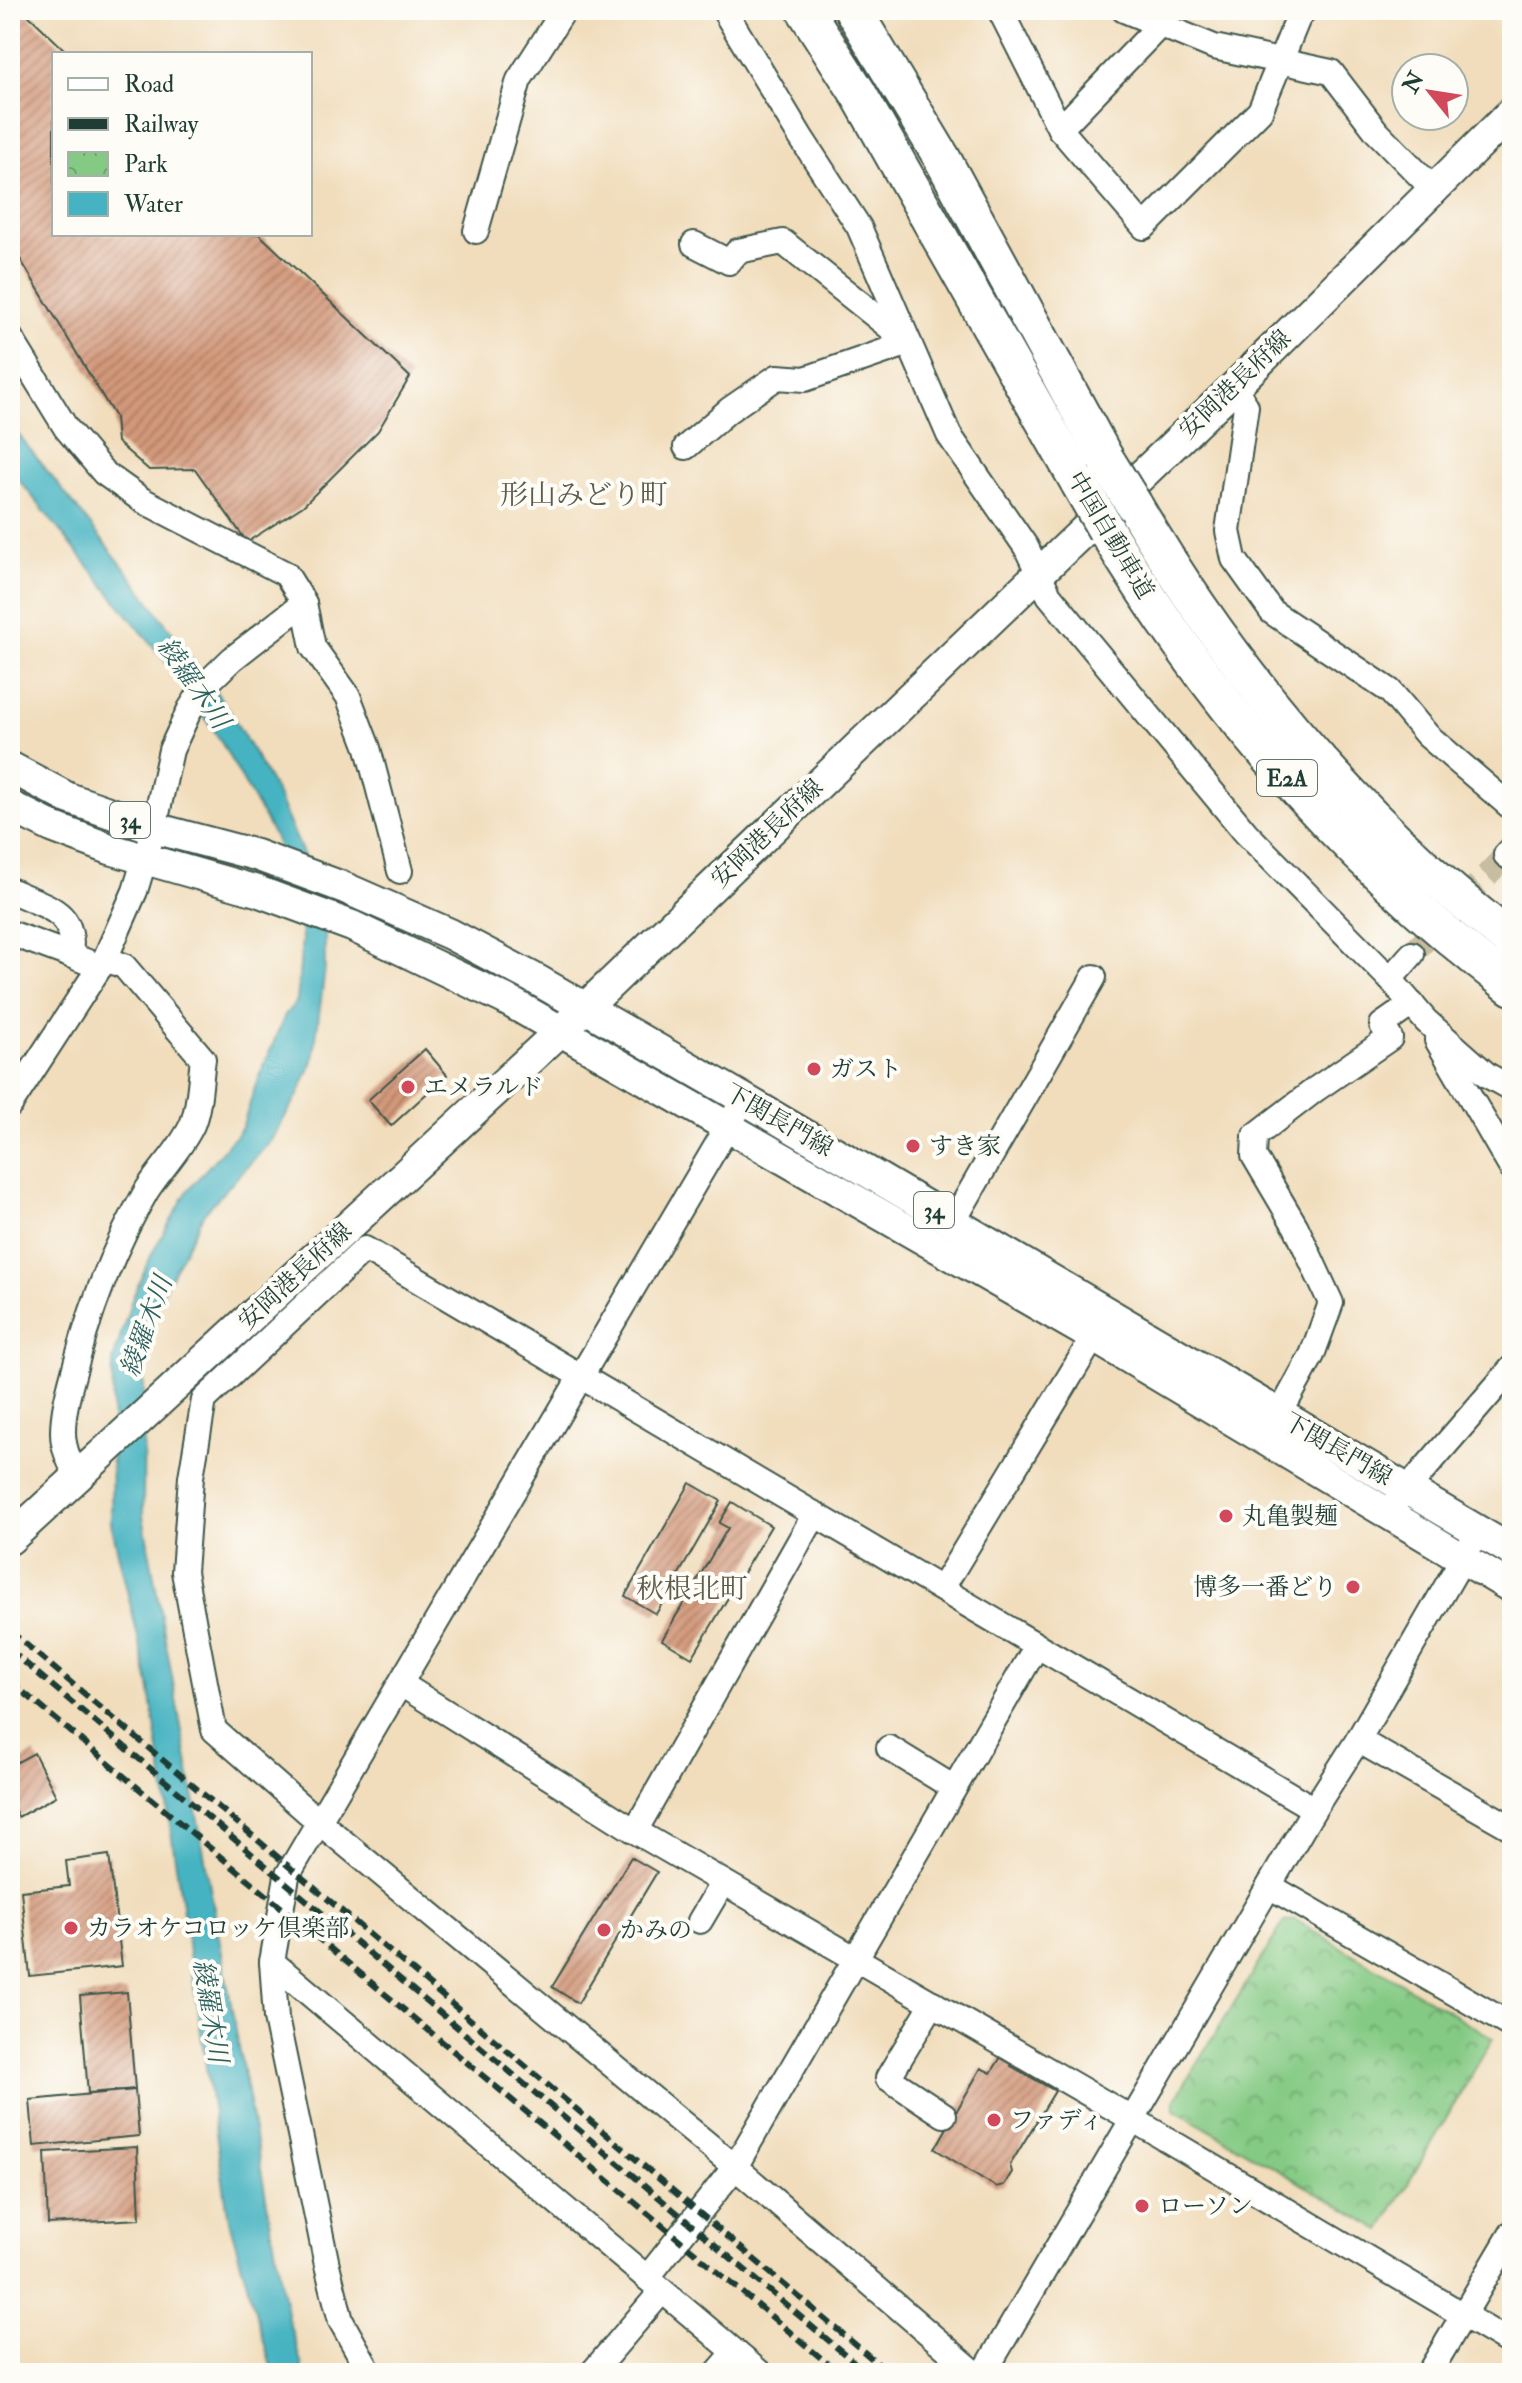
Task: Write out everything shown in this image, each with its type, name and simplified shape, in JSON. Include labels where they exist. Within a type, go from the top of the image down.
[{"type":"highway","name":"中国自動車道","points":[[805,10],[865,105],[1106,530],[1193,663],[1255,744],[1324,820],[1403,896],[1512,987]]},
{"type":"highway","name":"中国自動車道","points":[[853,10],[942,158],[1105,458],[1159,549],[1223,641],[1284,721],[1350,793],[1423,867],[1512,942]]},
{"type":"main road","name":"安岡港長府線","points":[[10,1539],[584,1009],[1234,387],[1512,112]]},
{"type":"main road","name":"下関長門線","points":[[10,767],[68,798],[154,828],[256,855],[345,888],[450,934],[744,1099],[953,1222],[1101,1325]]},
{"type":"main road","name":"下関長門線","points":[[10,806],[52,827],[145,860],[257,891],[352,926],[505,999],[729,1125],[1101,1325],[1272,1427],[1387,1513],[1512,1588]]},
{"type":"main road","name":"下関長門線","points":[[1272,1427],[1407,1489],[1512,1551]]},
{"type":"street","points":[[476,231],[519,80],[564,10]]},
{"type":"street","points":[[724,10],[859,227],[949,435],[1026,547],[1049,595],[1246,833],[1390,979],[1419,1013],[1487,1075],[1512,1089]]},
{"type":"street","points":[[1000,10],[1060,129],[1144,227],[1260,111],[1298,18],[1305,10]]},
{"type":"street","points":[[1124,10],[1214,47],[1331,72],[1377,132],[1433,189]]},
{"type":"street","points":[[1060,129],[1160,25]]},
{"type":"street","points":[[694,244],[729,262],[738,251],[783,242],[909,343]]},
{"type":"street","points":[[10,337],[66,428],[104,473],[142,500],[286,574],[304,603],[313,647],[348,696],[368,748],[400,871]]},
{"type":"street","points":[[686,447],[729,410],[777,377],[805,379],[909,343]]},
{"type":"street","points":[[1234,387],[1246,406],[1228,531],[1234,559],[1272,612],[1390,691],[1427,735],[1512,808]]},
{"type":"street","points":[[10,1105],[102,963],[135,891],[177,732],[206,684],[232,659],[304,603]]},
{"type":"street","points":[[1512,849],[1506,855],[1512,859]]},
{"type":"street","points":[[10,890],[57,913],[69,923],[73,937],[70,955]]},
{"type":"street","points":[[10,933],[70,955],[124,966],[203,1059],[194,1122],[132,1218],[105,1273],[86,1325],[69,1389],[63,1432],[66,1455],[83,1474]]},
{"type":"street","points":[[1390,979],[1412,954]]},
{"type":"street","points":[[953,1222],[1094,977]]},
{"type":"street","points":[[1419,1013],[1512,1169]]},
{"type":"street","points":[[1272,1427],[1312,1355],[1331,1303],[1296,1227],[1254,1156],[1255,1136],[1390,1038],[1382,1025],[1419,1013]]},
{"type":"street","points":[[370,2373],[341,2321],[276,2018],[272,1962],[287,1876],[744,1099]]},
{"type":"street","points":[[975,2373],[735,2167],[318,1821],[214,1730],[184,1572],[191,1477],[204,1400],[365,1249],[1314,1809]]},
{"type":"street","points":[[942,1588],[1101,1325]]},
{"type":"street","points":[[1387,1513],[1512,1368]]},
{"type":"street","points":[[635,1831],[815,1514]]},
{"type":"street","points":[[984,2373],[1479,1530]]},
{"type":"street","points":[[592,2373],[735,2167],[1036,1647]]},
{"type":"street","points":[[401,1684],[635,1831],[1134,2120],[1512,2344]]},
{"type":"street","points":[[1358,1740],[1512,1828]]},
{"type":"street","points":[[889,1748],[954,1788]]},
{"type":"street","points":[[700,1921],[723,1882]]},
{"type":"street","points":[[1271,1887],[1512,2026]]},
{"type":"street","points":[[272,1962],[760,2373]]},
{"type":"street","points":[[933,2003],[888,2078],[944,2115]]},
{"type":"street","points":[[1429,2373],[1512,2233]]},
{"type":"street","points":[[717,2373],[735,2352]]},
{"type":"green space","points":[[1294,1919],[1493,2038],[1381,2230],[1175,2110],[1174,2101],[1284,1922]]},
{"type":"water","name":"綾羅木川","points":[[10,424],[134,580],[229,710],[275,790],[318,888],[325,931],[325,969],[313,1061],[297,1097],[270,1142],[204,1213],[154,1309],[144,1367],[143,1516],[288,2319],[304,2373],[273,2373],[229,2221],[149,1684],[111,1523],[113,1361],[131,1302],[150,1257],[188,1190],[242,1128],[255,1087],[285,1015],[297,1001],[302,939],[298,898],[274,836],[220,740],[174,672],[10,469]]},
{"type":"building","points":[[10,10],[23,10],[67,52],[52,52],[52,236],[261,236],[410,377],[378,431],[303,506],[247,542],[195,469],[149,470],[117,442],[115,417],[10,242]]},
{"type":"building","name":"エメラルド","points":[[425,1049],[447,1075],[391,1126],[368,1100]]},
{"type":"building","points":[[690,1483],[721,1501],[656,1614],[625,1596]]},
{"type":"building","points":[[732,1502],[771,1526],[692,1658],[662,1640],[728,1528],[719,1523]]},
{"type":"building","points":[[34,1753],[56,1796],[18,1817],[10,1801],[10,1766]]},
{"type":"building","name":"カラオケコロッケ倶楽部","points":[[109,1855],[122,1966],[30,1976],[21,1891],[69,1886],[66,1861]]},
{"type":"building","name":"かみの","points":[[631,1857],[657,1872],[578,2003],[552,1987]]},
{"type":"building","points":[[127,1992],[135,2089],[88,2093],[80,1996]]},
{"type":"building","name":"ファディ","points":[[1001,2057],[1055,2091],[1010,2165],[1012,2172],[1004,2185],[996,2187],[935,2149],[981,2068],[991,2073]]},
{"type":"building","points":[[135,2090],[139,2136],[34,2146],[30,2100]]},
{"type":"building","points":[[137,2147],[140,2219],[48,2224],[45,2152]]},
{"type":"tunnel","points":[[1412,954],[1506,855]]},
{"type":"railway","points":[[10,1631],[889,2373]]},
{"type":"railway","points":[[10,1650],[867,2373]]},
{"type":"railway","points":[[10,1681],[839,2373]]},
{"type":"place","name":"ガスト","points":[[814,1069]]},
{"type":"place","name":"エメラルド","points":[[408,1087]]},
{"type":"place","name":"すき家","points":[[913,1146]]},
{"type":"place","name":"丸亀製麺","points":[[1226,1516]]},
{"type":"place","name":"博多一番どり","points":[[1353,1587]]},
{"type":"place","name":"カラオケコロッケ倶楽部","points":[[71,1928]]},
{"type":"place","name":"かみの","points":[[604,1930]]},
{"type":"place","name":"ファディ","points":[[994,2120]]},
{"type":"place","name":"ローソン","points":[[1142,2206]]},
{"type":"district","name":"形山みどり町","points":[[584,494]]},
{"type":"district","name":"秋根北町","points":[[692,1588]]}]
